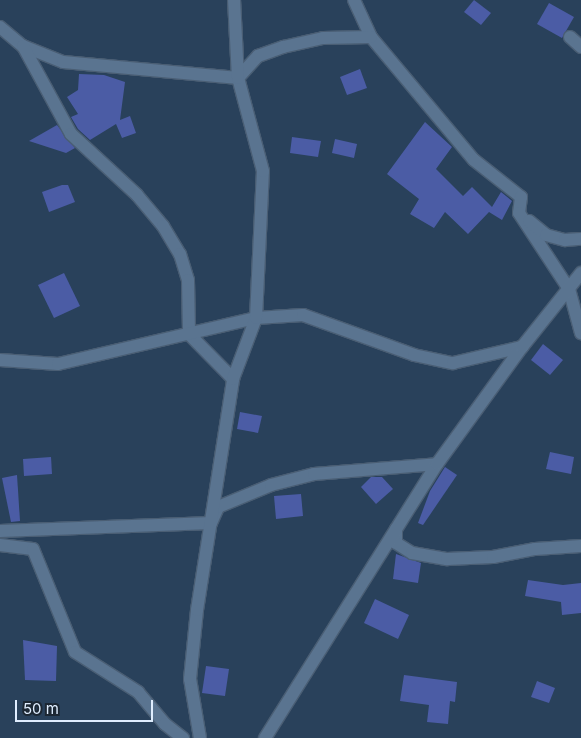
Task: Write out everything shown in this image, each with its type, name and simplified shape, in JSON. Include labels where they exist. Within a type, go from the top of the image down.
[{"type":"street","points":[[200,738],[190,679],[233,379],[256,318],[264,171],[238,78],[234,0]]},
{"type":"street","points":[[354,0],[371,37],[474,160],[521,197],[519,213],[569,289],[581,333]]},
{"type":"street","points":[[0,26],[23,46],[63,62],[238,78]]},
{"type":"street","points":[[238,78],[258,56],[283,47],[322,38],[371,37]]},
{"type":"street","points":[[570,37],[581,47]]},
{"type":"street","points":[[23,46],[71,134],[137,195],[162,226],[180,254],[188,280],[189,334],[233,379]]},
{"type":"street","points":[[519,213],[546,235],[565,240],[581,239]]},
{"type":"street","points":[[265,738],[437,464],[522,347],[581,273]]},
{"type":"street","points":[[0,360],[58,364],[256,318],[303,315],[414,355],[453,363],[522,347]]},
{"type":"street","points":[[211,523],[218,507],[271,485],[314,474],[437,464]]},
{"type":"street","points":[[0,531],[211,523]]},
{"type":"street","points":[[396,529],[396,543],[412,553],[447,558],[493,558],[535,549],[581,546]]},
{"type":"street","points":[[0,545],[33,549],[75,652],[138,692],[165,724],[183,738]]},
{"type":"building","points":[[474,0],[491,13],[481,25],[464,12]]},
{"type":"building","points":[[549,3],[574,17],[562,38],[537,24]]},
{"type":"building","points":[[360,69],[367,88],[347,95],[340,77]]},
{"type":"building","points":[[79,74],[104,75],[125,82],[120,120],[130,116],[136,133],[122,138],[116,124],[90,140],[78,129],[71,117],[78,114],[67,97],[78,90]]},
{"type":"building","points":[[425,122],[452,147],[436,169],[463,196],[472,187],[492,207],[501,192],[512,201],[502,220],[489,212],[468,234],[445,212],[434,228],[410,214],[419,199],[387,174]]},
{"type":"building","points":[[57,125],[75,148],[66,153],[29,141]]},
{"type":"building","points":[[292,137],[321,141],[318,157],[290,153]]},
{"type":"building","points":[[335,139],[357,144],[354,158],[332,153]]},
{"type":"building","points":[[62,185],[68,185],[75,202],[49,212],[42,192]]},
{"type":"building","points":[[64,273],[80,306],[54,318],[38,285]]},
{"type":"building","points":[[543,344],[563,360],[550,375],[531,360]]},
{"type":"building","points":[[240,412],[262,416],[258,433],[237,429]]},
{"type":"building","points":[[550,452],[574,457],[571,474],[546,469]]},
{"type":"building","points":[[51,457],[52,474],[24,476],[23,459]]},
{"type":"building","points":[[445,467],[457,475],[423,525],[418,523],[430,491]]},
{"type":"building","points":[[17,475],[20,521],[11,522],[2,478]]},
{"type":"building","points":[[371,477],[382,477],[393,489],[376,504],[361,487]]},
{"type":"building","points":[[301,494],[303,516],[276,519],[274,496]]},
{"type":"building","points":[[396,554],[421,563],[418,583],[393,579]]},
{"type":"building","points":[[528,580],[563,585],[581,583],[581,613],[562,615],[561,602],[525,596]]},
{"type":"building","points":[[375,599],[409,615],[398,639],[364,623]]},
{"type":"building","points":[[23,640],[57,646],[56,681],[25,680]]},
{"type":"building","points":[[206,666],[229,669],[225,696],[202,693]]},
{"type":"building","points":[[404,675],[457,682],[455,702],[450,701],[448,724],[427,722],[429,705],[400,701]]},
{"type":"building","points":[[537,681],[555,688],[549,703],[531,697]]}]
